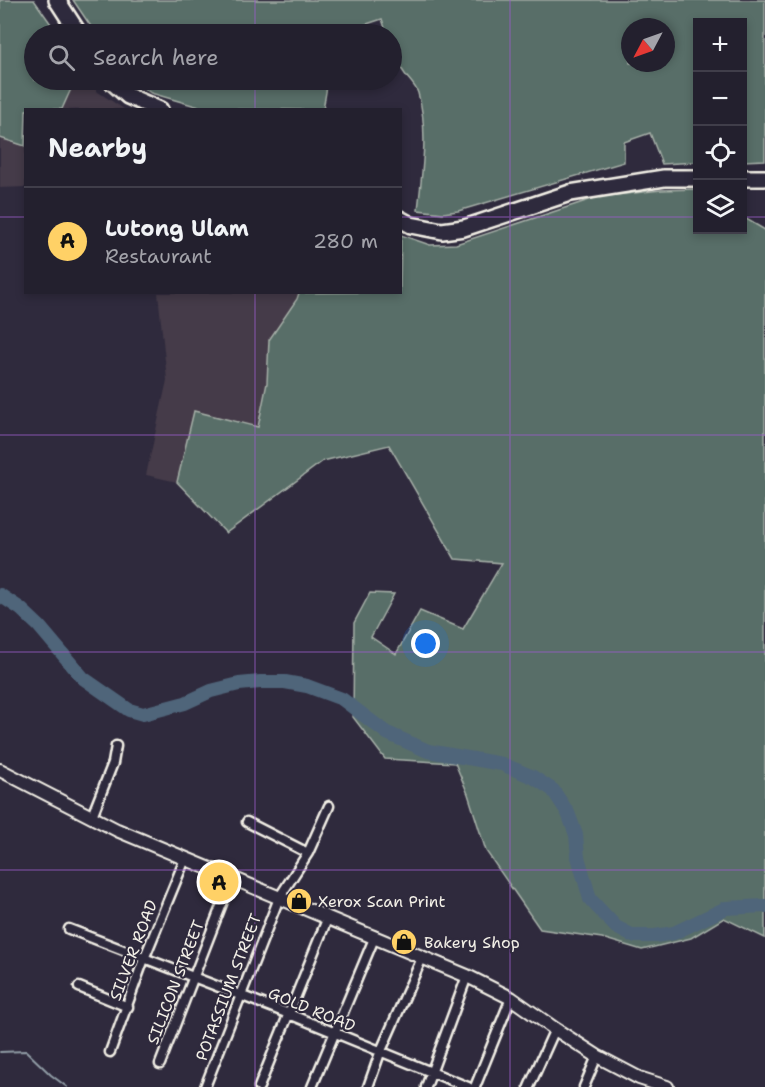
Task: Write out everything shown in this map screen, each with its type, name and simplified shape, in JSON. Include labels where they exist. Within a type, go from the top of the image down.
[{"type":"highway","points":[[57,0],[73,24]]},
{"type":"highway","points":[[121,90],[128,96],[155,108]]},
{"type":"highway","points":[[747,178],[765,177]]},
{"type":"highway","points":[[402,220],[411,225],[442,231],[464,228],[570,193],[654,179],[693,178]]},
{"type":"street","points":[[92,816],[116,746]]},
{"type":"street","points":[[0,770],[117,830],[467,976],[511,998],[638,1083],[668,1087]]},
{"type":"street","name":"POTASSIUM STREET","points":[[205,1087],[279,898],[308,853],[328,806]]},
{"type":"street","points":[[247,822],[308,853]]},
{"type":"street","name":"SILVER ROAD","points":[[110,1052],[144,959],[185,859]]},
{"type":"street","name":"SILICON STREET","points":[[160,1064],[232,878]]},
{"type":"street","points":[[259,1087],[328,917]]},
{"type":"street","name":"GOLD ROAD","points":[[69,929],[289,1014],[468,1087]]},
{"type":"street","points":[[312,1087],[375,936]]},
{"type":"street","points":[[368,1087],[380,1053],[422,958]]},
{"type":"street","points":[[426,1087],[467,976]]},
{"type":"street","points":[[79,987],[128,1007]]},
{"type":"street","points":[[475,1087],[511,998]]},
{"type":"street","points":[[530,1087],[555,1029]]},
{"type":"street","points":[[584,1087],[597,1056]]},
{"type":"shaded area","points":[[71,90],[96,90],[122,108],[63,108]]},
{"type":"shaded area","points":[[0,138],[24,146],[24,187],[0,188]]},
{"type":"shaded area","points":[[158,294],[299,294],[298,299],[269,340],[267,383],[258,427],[194,411],[177,482],[146,475],[167,380]]},
{"type":"green space","points":[[0,0],[34,0],[51,24],[24,24],[24,90],[71,90],[62,108],[24,108],[24,146],[0,138]]},
{"type":"green space","points":[[73,0],[765,0],[765,160],[747,161],[747,18],[693,18],[693,162],[662,164],[650,133],[624,142],[624,162],[458,211],[443,213],[418,210],[424,151],[421,107],[415,87],[402,70],[402,24],[384,24],[382,19],[367,24],[89,24]]},
{"type":"green space","points":[[147,90],[326,90],[323,108],[203,108]]},
{"type":"green space","points":[[693,189],[693,234],[747,234],[747,219],[765,230],[765,938],[724,918],[691,938],[642,950],[602,938],[540,929],[486,851],[468,794],[455,763],[385,759],[353,717],[354,623],[370,593],[394,594],[371,637],[396,654],[420,611],[463,629],[502,563],[455,559],[389,445],[323,461],[226,533],[177,482],[194,411],[258,427],[267,383],[269,340],[299,294],[402,294],[402,235],[430,245],[456,244],[598,197]]},
{"type":"waterway","points":[[0,595],[21,609],[39,626],[83,678],[129,710],[143,714],[185,703],[211,691],[239,684],[285,682],[307,686],[342,699],[387,733],[428,751],[502,764],[533,777],[553,790],[568,813],[576,835],[578,857],[590,899],[616,927],[633,936],[674,933],[726,908],[765,906]]},
{"type":"waterway","points":[[0,1052],[26,1051],[67,1087]]},
{"type":"place","name":"Lutong Ulam","points":[[219,882]]},
{"type":"place","name":"Xerox Scan Print","points":[[299,901]]},
{"type":"place","name":"Bakery Shop","points":[[404,942]]}]
